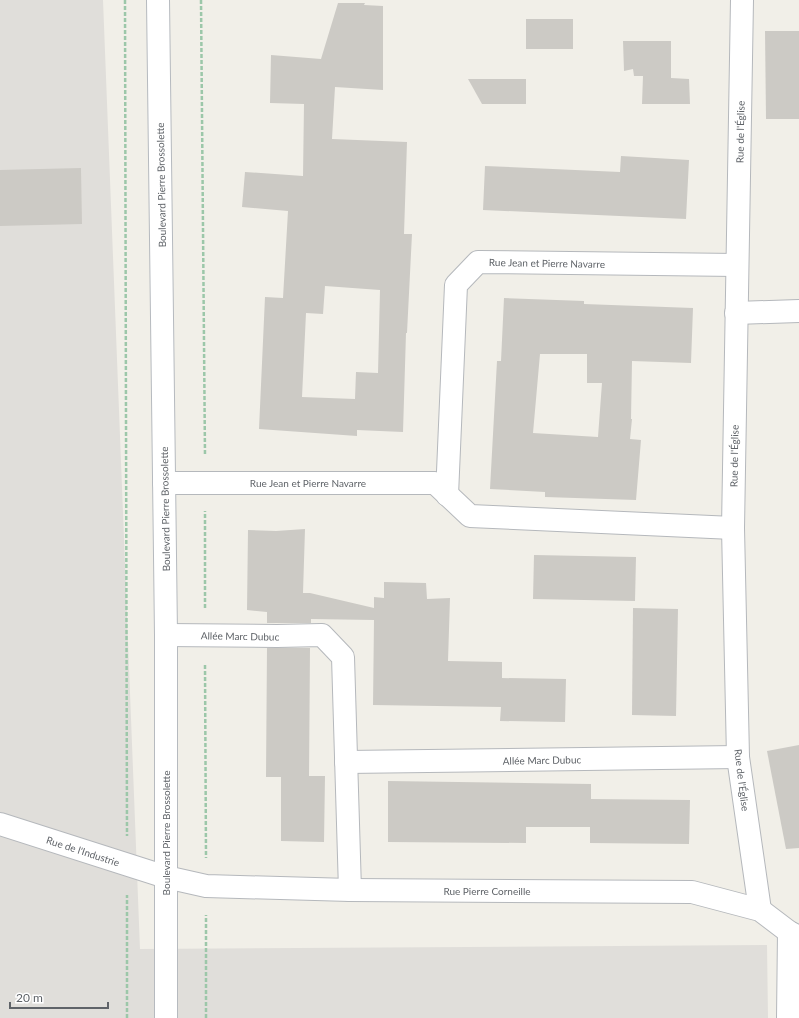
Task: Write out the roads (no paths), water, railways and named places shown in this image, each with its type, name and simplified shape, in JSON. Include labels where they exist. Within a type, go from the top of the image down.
[{"type":"street","name":"Boulevard Pierre Brossolette","points":[[158,0],[166,635],[166,1018]]},
{"type":"street","name":"Rue de l'Église","points":[[742,0],[733,528],[738,757],[760,910]]},
{"type":"street","name":"Rue Jean et Pierre Navarre","points":[[447,495],[456,285],[478,262],[737,265]]},
{"type":"street","points":[[736,313],[799,311]]},
{"type":"street","name":"Rue Jean et Pierre Navarre","points":[[164,483],[435,483],[470,516],[733,528]]},
{"type":"street","name":"Allée Marc Dubuc","points":[[166,635],[322,635],[343,657],[350,890]]},
{"type":"street","name":"Allée Marc Dubuc","points":[[346,762],[738,757]]},
{"type":"street","name":"Rue de l'Industrie","points":[[0,824],[166,877]]},
{"type":"street","name":"Rue Pierre Corneille","points":[[166,877],[206,886],[350,890],[692,892],[760,910],[794,935]]},
{"type":"street","points":[[788,1018],[794,935]]}]
